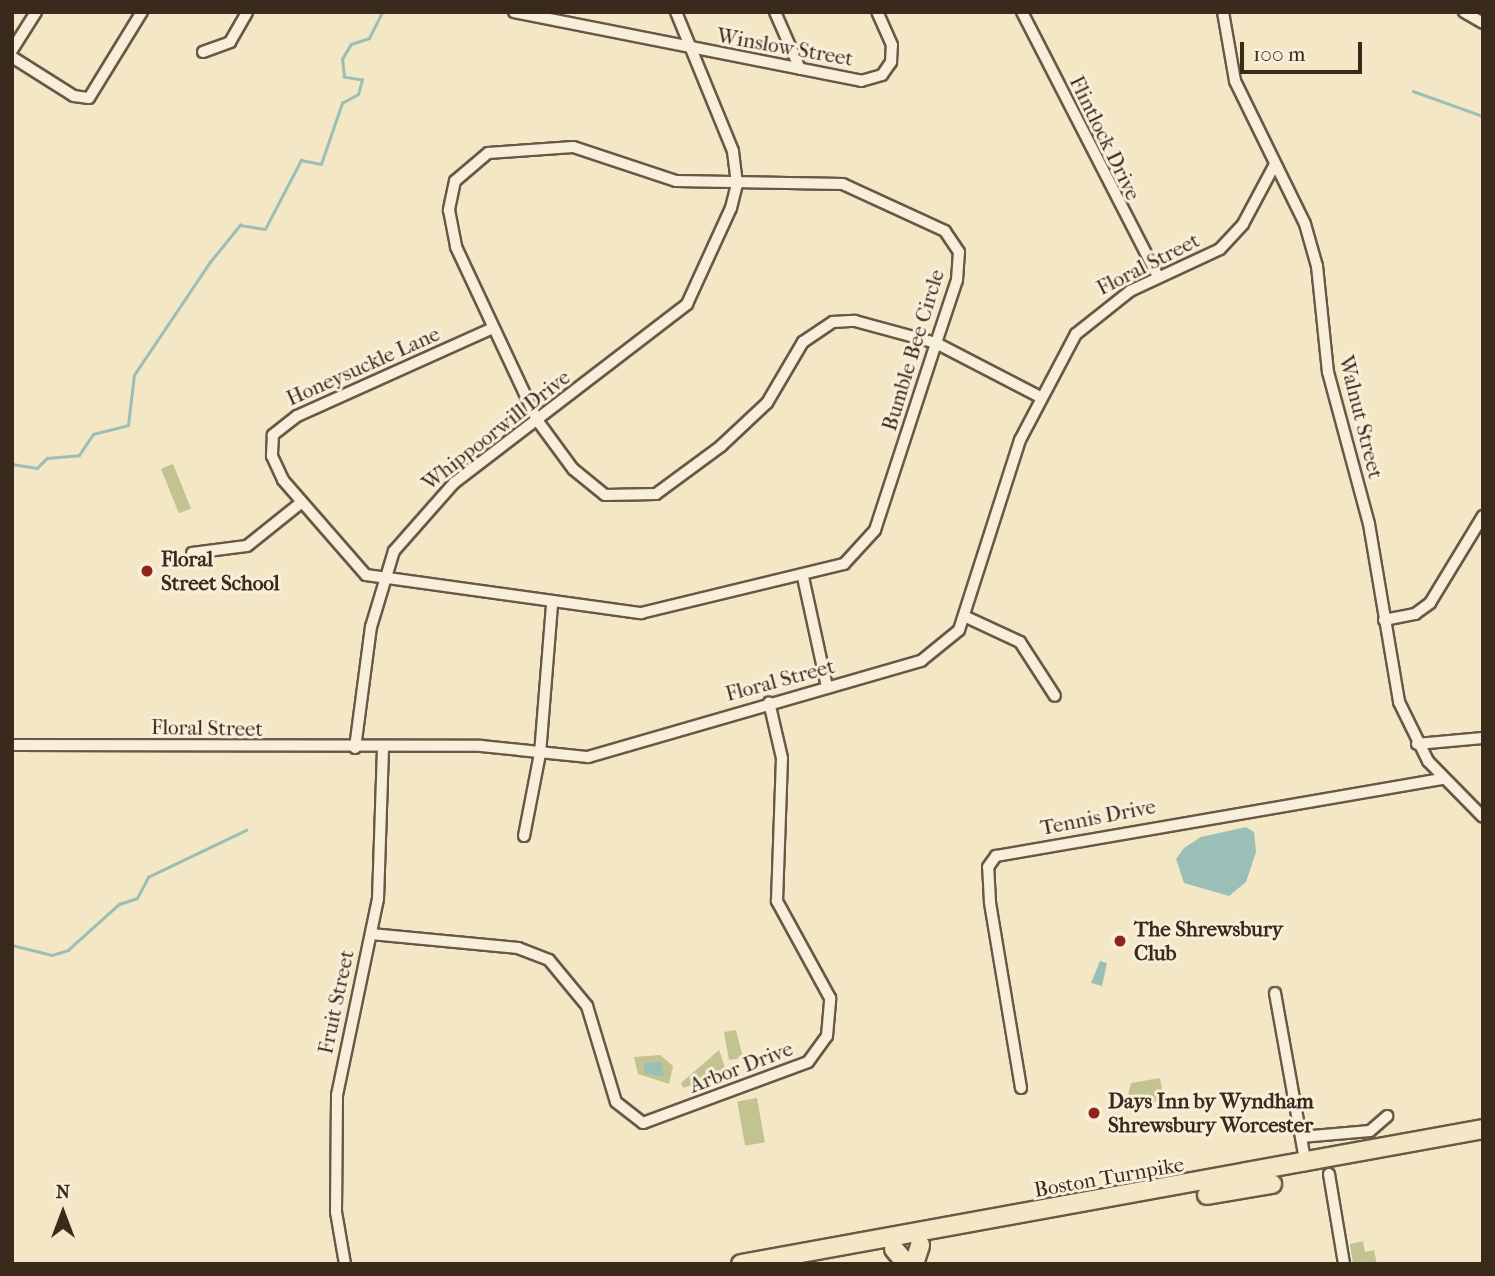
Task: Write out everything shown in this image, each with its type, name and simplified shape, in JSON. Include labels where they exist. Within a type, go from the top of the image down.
[{"type":"highway","name":"Boston Turnpike","points":[[741,1264],[1306,1166],[1483,1129]]},
{"type":"highway","name":"Boston Turnpike","points":[[810,1264],[1329,1174],[1483,1140]]},
{"type":"highway","points":[[914,1264],[920,1245]]},
{"type":"highway","points":[[894,1250],[907,1264]]},
{"type":"street","points":[[12,50],[36,12]]},
{"type":"street","points":[[12,57],[74,96],[89,98],[142,12]]},
{"type":"street","points":[[203,52],[230,42],[247,12]]},
{"type":"street","name":"Winslow Street","points":[[514,12],[694,51],[862,81],[883,75],[893,51],[877,12]]},
{"type":"street","points":[[677,12],[733,151],[737,184]]},
{"type":"street","points":[[775,12],[800,69]]},
{"type":"street","name":"Flintlock Drive","points":[[1023,12],[1158,277]]},
{"type":"street","name":"Walnut Street","points":[[1223,12],[1235,80],[1275,163],[1317,266],[1328,372],[1369,524],[1399,702],[1417,744],[1442,779],[1483,817]]},
{"type":"street","points":[[1464,12],[1483,23]]},
{"type":"street","name":"Bumble Bee Circle","points":[[381,578],[552,604],[641,613],[803,577],[844,564],[869,545],[936,343],[960,263],[945,231],[843,184],[676,181],[573,147],[481,156],[455,181],[449,210],[456,247],[537,420],[598,492],[652,495],[758,412],[803,342],[833,322],[855,321],[936,343],[1042,398]]},
{"type":"street","name":"Floral Street","points":[[12,745],[383,749],[481,746],[540,754],[613,754],[769,702],[921,661],[954,637],[964,616],[1020,440],[1081,327],[1101,308],[1158,277],[1195,264],[1231,239],[1275,163]]},
{"type":"street","name":"Whippoorwill Drive","points":[[355,748],[381,578],[394,551],[434,500],[687,304],[737,184]]},
{"type":"street","name":"Honeysuckle Lane","points":[[381,578],[359,569],[302,502],[272,456],[273,435],[285,422],[493,328]]},
{"type":"street","points":[[192,553],[247,546],[302,502]]},
{"type":"street","points":[[1384,620],[1415,614],[1430,603],[1483,516]]},
{"type":"street","points":[[803,577],[827,687]]},
{"type":"street","points":[[524,836],[540,754],[552,604]]},
{"type":"street","points":[[964,616],[1020,642],[1055,696]]},
{"type":"street","name":"Arbor Drive","points":[[371,934],[518,948],[549,960],[587,1006],[616,1102],[643,1123],[808,1062],[827,1036],[830,998],[777,901],[782,758],[769,702]]},
{"type":"street","points":[[1417,744],[1483,738]]},
{"type":"street","name":"Fruit Street","points":[[345,1264],[336,1212],[337,1095],[371,934],[382,859],[383,749]]},
{"type":"street","name":"Tennis Drive","points":[[1021,1088],[990,902],[988,867],[996,856],[1442,779]]},
{"type":"street","points":[[1275,993],[1306,1166]]},
{"type":"street","points":[[1301,1137],[1370,1131],[1387,1116]]},
{"type":"street","points":[[1329,1174],[1344,1264]]},
{"type":"green space","points":[[173,464],[191,509],[179,513],[161,469]]},
{"type":"green space","points":[[736,1030],[743,1058],[729,1060],[724,1032]]},
{"type":"green space","points":[[719,1050],[727,1073],[683,1088],[681,1083]]},
{"type":"green space","points":[[660,1055],[673,1066],[669,1084],[638,1074],[634,1057]]},
{"type":"green space","points":[[1160,1078],[1164,1100],[1125,1107],[1131,1083]]},
{"type":"green space","points":[[757,1098],[765,1142],[745,1146],[737,1101]]},
{"type":"green space","points":[[1363,1241],[1365,1252],[1374,1250],[1377,1264],[1353,1264],[1350,1244]]},
{"type":"water","points":[[1246,827],[1254,832],[1256,852],[1246,882],[1229,896],[1184,883],[1176,859],[1184,848],[1201,837]]},
{"type":"water","points":[[1100,961],[1107,963],[1102,986],[1091,983]]},
{"type":"water","points":[[661,1061],[664,1077],[645,1073],[643,1064]]},
{"type":"waterway","points":[[12,464],[37,468],[47,458],[79,455],[93,434],[128,425],[134,375],[210,262],[240,225],[265,229],[301,160],[321,164],[342,103],[358,94],[362,80],[344,77],[342,59],[351,44],[369,38],[382,12]]},
{"type":"waterway","points":[[1413,91],[1483,116]]},
{"type":"waterway","points":[[12,945],[52,955],[68,950],[119,904],[137,898],[148,877],[246,830]]},
{"type":"place","name":"Floral Street School","points":[[147,571]]},
{"type":"place","name":"The Shrewsbury Club","points":[[1120,941]]},
{"type":"place","name":"Days Inn by Wyndham Shrewsbury Worcester","points":[[1094,1113]]}]
